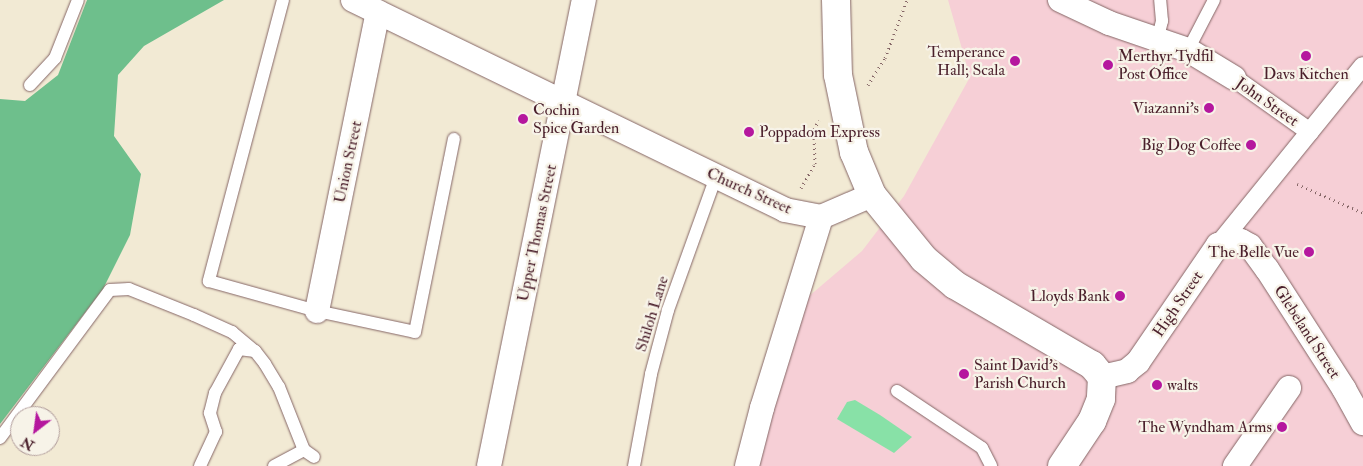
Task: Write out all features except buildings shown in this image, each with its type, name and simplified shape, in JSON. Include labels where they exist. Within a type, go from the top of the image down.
[{"type":"street","name":"Upper Thomas Street","points":[[489,466],[584,0]]},
{"type":"street","points":[[836,0],[838,75],[854,152],[872,195],[924,259],[954,285],[1092,365],[1102,377],[1101,400],[1092,422],[1062,466]]},
{"type":"street","name":"John Street","points":[[1060,0],[1109,23],[1157,41],[1188,50],[1234,78],[1310,132]]},
{"type":"street","name":"Union Street","points":[[316,311],[364,4]]},
{"type":"street","name":"Church Street","points":[[364,4],[785,210],[821,217]]},
{"type":"street","name":"High Street","points":[[1102,377],[1127,371],[1138,362],[1218,245],[1362,68]]},
{"type":"street","points":[[747,466],[762,408],[821,217],[872,195]]},
{"type":"street","name":"Glebeland Street","points":[[1218,245],[1230,241],[1240,241],[1250,246],[1344,389],[1363,423]]},
{"type":"street","points":[[1235,466],[1289,388]]},
{"type":"lane","points":[[30,85],[55,58],[78,0]]},
{"type":"lane","points":[[283,0],[209,282],[316,311],[415,332],[454,139]]},
{"type":"lane","points":[[1157,41],[1162,21],[1160,0]]},
{"type":"lane","points":[[1188,50],[1214,0]]},
{"type":"lane","name":"Shiloh Lane","points":[[634,466],[651,374],[668,310],[716,177]]},
{"type":"lane","points":[[0,438],[110,290],[129,289],[232,332],[255,351],[279,387],[309,453],[274,466]]},
{"type":"lane","points":[[200,466],[216,432],[210,414],[215,393],[238,350],[255,351]]},
{"type":"lane","points":[[897,391],[982,448],[991,466]]},
{"type":"path","points":[[847,119],[885,58],[908,0]]},
{"type":"path","points":[[800,188],[815,164],[814,129],[820,117]]},
{"type":"path","points":[[1274,174],[1363,213]]},
{"type":"shaded area","points":[[948,0],[1363,0],[1363,466],[758,466],[776,392],[808,297],[862,251],[904,196],[970,77]]},
{"type":"green space","points":[[87,0],[224,0],[144,46],[118,75],[114,136],[141,174],[130,235],[103,289],[14,406],[10,406],[10,411],[0,424],[0,99],[25,101],[58,75]]},
{"type":"green space","points":[[855,400],[912,437],[894,453],[837,419],[847,402]]},
{"type":"place","name":"Davs Kitchen","points":[[1306,56]]},
{"type":"place","name":"Temperance Hall; Scala","points":[[1015,61]]},
{"type":"place","name":"Merthyr Tydfil Post Office","points":[[1108,65]]},
{"type":"place","name":"Viazanni's","points":[[1209,108]]},
{"type":"place","name":"Cochin Spice Garden","points":[[523,119]]},
{"type":"place","name":"Poppadom Express","points":[[749,132]]},
{"type":"place","name":"Big Dog Coffee","points":[[1251,145]]},
{"type":"place","name":"The Belle Vue","points":[[1309,252]]},
{"type":"place","name":"Lloyds Bank","points":[[1120,296]]},
{"type":"place","name":"Saint David's Parish Church","points":[[964,374]]},
{"type":"place","name":"walts","points":[[1157,385]]},
{"type":"place","name":"The Wyndham Arms","points":[[1282,427]]}]
